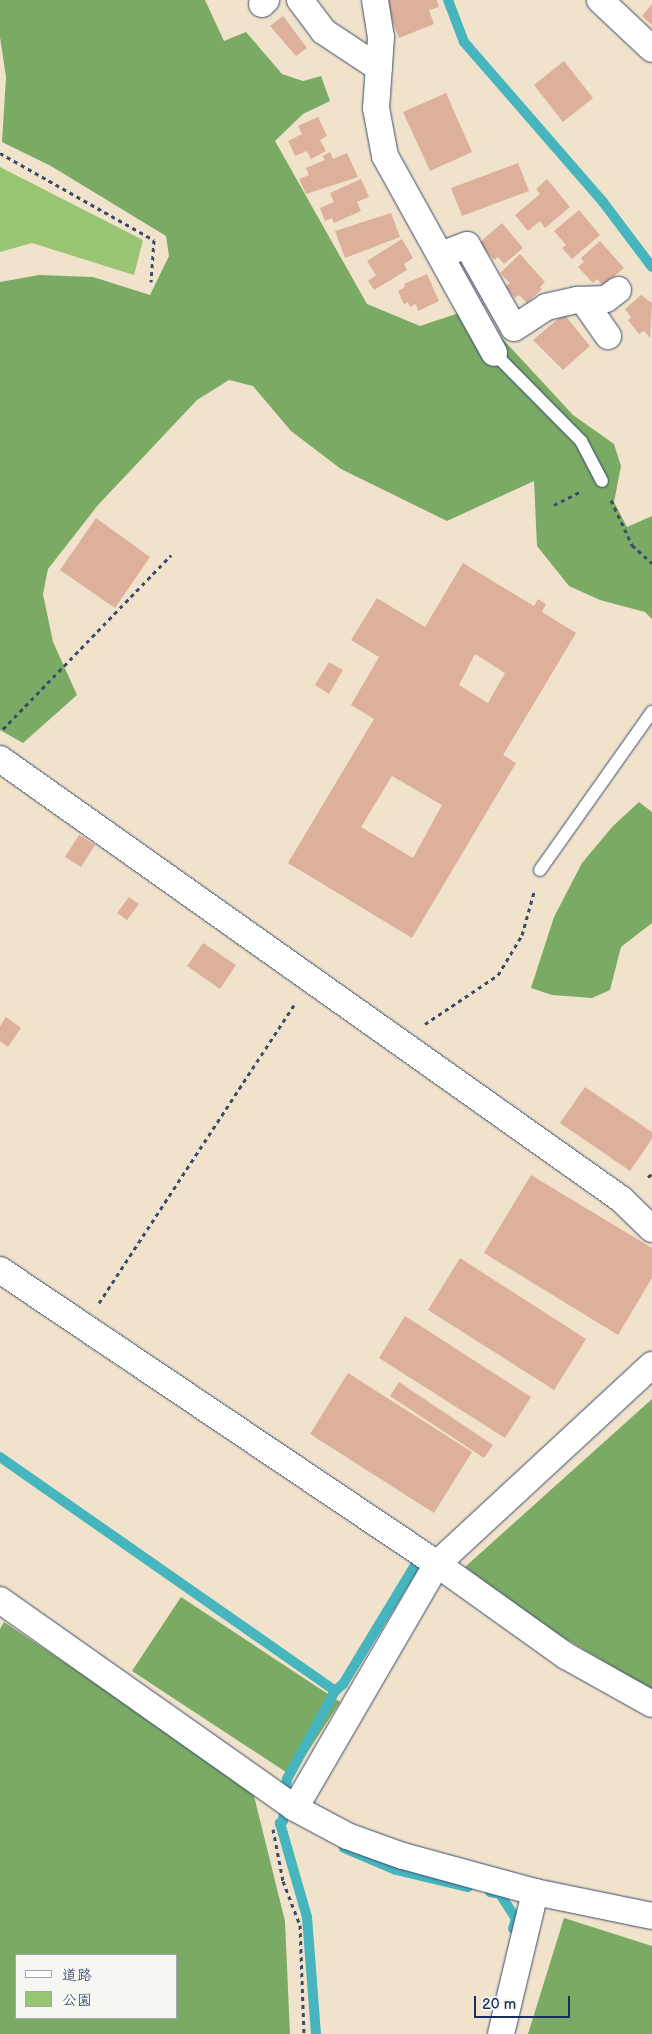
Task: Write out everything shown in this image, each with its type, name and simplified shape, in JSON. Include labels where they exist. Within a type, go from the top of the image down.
[{"type":"street","points":[[300,0],[323,31],[379,68]]},
{"type":"street","points":[[375,0],[381,37],[376,108],[385,156],[494,353]]},
{"type":"street","points":[[600,0],[652,49]]},
{"type":"street","points":[[441,255],[468,245],[514,328],[546,307],[583,300],[606,299],[618,290]]},
{"type":"street","points":[[583,300],[608,336]]},
{"type":"street","points":[[0,759],[621,1199],[652,1229]]},
{"type":"street","points":[[0,1270],[437,1564],[566,1656],[652,1704]]},
{"type":"street","points":[[294,1807],[437,1564],[652,1366]]},
{"type":"street","points":[[0,1600],[294,1807],[347,1836],[402,1856],[535,1892],[652,1916]]},
{"type":"street","points":[[501,2034],[535,1892]]},
{"type":"lane","points":[[494,353],[581,441],[602,481]]},
{"type":"lane","points":[[540,870],[652,712]]},
{"type":"path","points":[[0,153],[154,240],[151,282]]},
{"type":"path","points":[[554,505],[602,481],[632,545],[652,563]]},
{"type":"path","points":[[0,733],[170,555]]},
{"type":"path","points":[[400,1041],[498,975],[522,936],[540,870]]},
{"type":"path","points":[[84,1326],[311,980]]},
{"type":"path","points":[[648,1177],[652,1174]]},
{"type":"path","points":[[270,1790],[283,1881],[300,1925],[304,1971],[304,2034]]},
{"type":"green space","points":[[0,0],[205,0],[224,41],[246,32],[282,74],[303,81],[321,76],[330,101],[303,114],[275,141],[367,304],[420,326],[474,308],[573,415],[614,444],[621,466],[614,502],[627,527],[652,516],[652,619],[645,612],[600,600],[569,586],[537,546],[534,481],[447,521],[341,469],[291,431],[253,386],[229,380],[197,400],[98,505],[48,569],[43,594],[53,642],[77,695],[23,743],[0,730],[0,282],[39,275],[93,277],[150,295],[169,256],[166,236],[51,166],[2,142],[6,77],[0,37]]},
{"type":"green space","points":[[0,167],[143,240],[134,275],[32,243],[0,252]]},
{"type":"green space","points":[[639,802],[652,812],[652,923],[621,947],[610,990],[592,998],[552,995],[531,988],[554,917],[582,863],[613,826]]},
{"type":"green space","points":[[652,1399],[652,1690],[556,1633],[465,1567]]},
{"type":"green space","points":[[181,1597],[340,1702],[292,1776],[132,1671]]},
{"type":"green space","points":[[4,1622],[252,1788],[285,1921],[290,2034],[0,2034],[0,1629]]},
{"type":"green space","points":[[564,1918],[652,1946],[652,2034],[528,2034]]},
{"type":"building","points":[[384,0],[437,0],[439,7],[429,10],[434,24],[399,38]]},
{"type":"building","points":[[652,4],[652,25],[642,16]]},
{"type":"building","points":[[283,16],[307,48],[296,56],[270,26]]},
{"type":"building","points":[[564,61],[593,98],[563,122],[534,85]]},
{"type":"building","points":[[446,93],[472,152],[430,171],[403,112]]},
{"type":"building","points":[[318,117],[327,136],[320,140],[326,151],[311,159],[307,151],[295,156],[288,141],[302,134],[298,126]]},
{"type":"building","points":[[330,152],[333,159],[347,153],[358,177],[306,194],[299,179],[309,175],[306,168],[325,160],[322,156]]},
{"type":"building","points":[[518,163],[529,191],[462,216],[451,188]]},
{"type":"building","points":[[361,179],[369,197],[357,202],[361,211],[334,223],[332,218],[325,221],[320,208],[334,202],[330,193]]},
{"type":"building","points":[[547,179],[570,207],[545,228],[540,221],[528,231],[515,215],[540,194],[536,189]]},
{"type":"building","points":[[579,210],[600,235],[572,259],[562,248],[566,245],[554,231]]},
{"type":"building","points":[[391,213],[400,237],[345,258],[335,231]]},
{"type":"building","points":[[502,223],[523,248],[504,264],[498,257],[494,260],[479,243]]},
{"type":"building","points":[[402,239],[413,258],[404,264],[407,270],[374,290],[368,281],[376,275],[367,261]]},
{"type":"building","points":[[600,241],[624,268],[603,286],[597,279],[593,283],[578,267],[584,262],[581,258]]},
{"type":"building","points":[[520,254],[545,282],[540,287],[542,289],[527,303],[519,295],[515,298],[505,287],[510,283],[500,273]]},
{"type":"building","points":[[427,274],[439,301],[418,311],[416,304],[410,307],[408,302],[404,304],[398,291],[405,287],[404,284]]},
{"type":"building","points":[[641,295],[652,303],[650,338],[644,331],[639,334],[628,320],[631,317],[625,309]]},
{"type":"building","points":[[564,314],[590,346],[563,370],[533,340]]},
{"type":"building","points":[[96,518],[150,557],[115,608],[60,570]]},
{"type":"building","points":[[463,563],[534,606],[538,599],[546,604],[542,612],[576,633],[503,755],[516,763],[412,938],[288,863],[374,719],[351,705],[379,657],[351,640],[377,598],[425,627]],"holes":[[[475,654],[505,673],[488,703],[459,685]],[[392,776],[442,805],[413,858],[361,827]]]},
{"type":"building","points":[[329,662],[343,670],[329,694],[315,685]]},
{"type":"building","points":[[79,835],[95,845],[81,867],[65,857]]},
{"type":"building","points":[[129,897],[139,904],[127,920],[117,913]]},
{"type":"building","points":[[203,943],[236,965],[220,989],[187,966]]},
{"type":"building","points":[[6,1017],[21,1028],[8,1047],[0,1041],[0,1026]]},
{"type":"building","points":[[585,1087],[652,1132],[652,1139],[630,1171],[560,1123]]},
{"type":"building","points":[[531,1175],[652,1248],[652,1278],[618,1335],[484,1253]]},
{"type":"building","points":[[460,1258],[586,1339],[554,1390],[428,1310]]},
{"type":"building","points":[[405,1316],[531,1397],[505,1438],[379,1358]]},
{"type":"building","points":[[348,1373],[472,1452],[434,1513],[310,1434]]},
{"type":"building","points":[[399,1382],[493,1445],[484,1458],[390,1396]]},
{"type":"waterway","points":[[448,0],[464,42],[603,202],[652,267]]},
{"type":"waterway","points":[[0,1457],[335,1691]]},
{"type":"waterway","points":[[285,1800],[287,1779],[335,1691],[343,1684],[418,1560]]},
{"type":"waterway","points":[[284,1811],[283,1821],[280,1823],[307,1917],[316,2034]]},
{"type":"waterway","points":[[344,1848],[396,1870],[468,1887]]},
{"type":"waterway","points":[[490,1892],[500,1894],[516,1919],[513,1929]]}]
